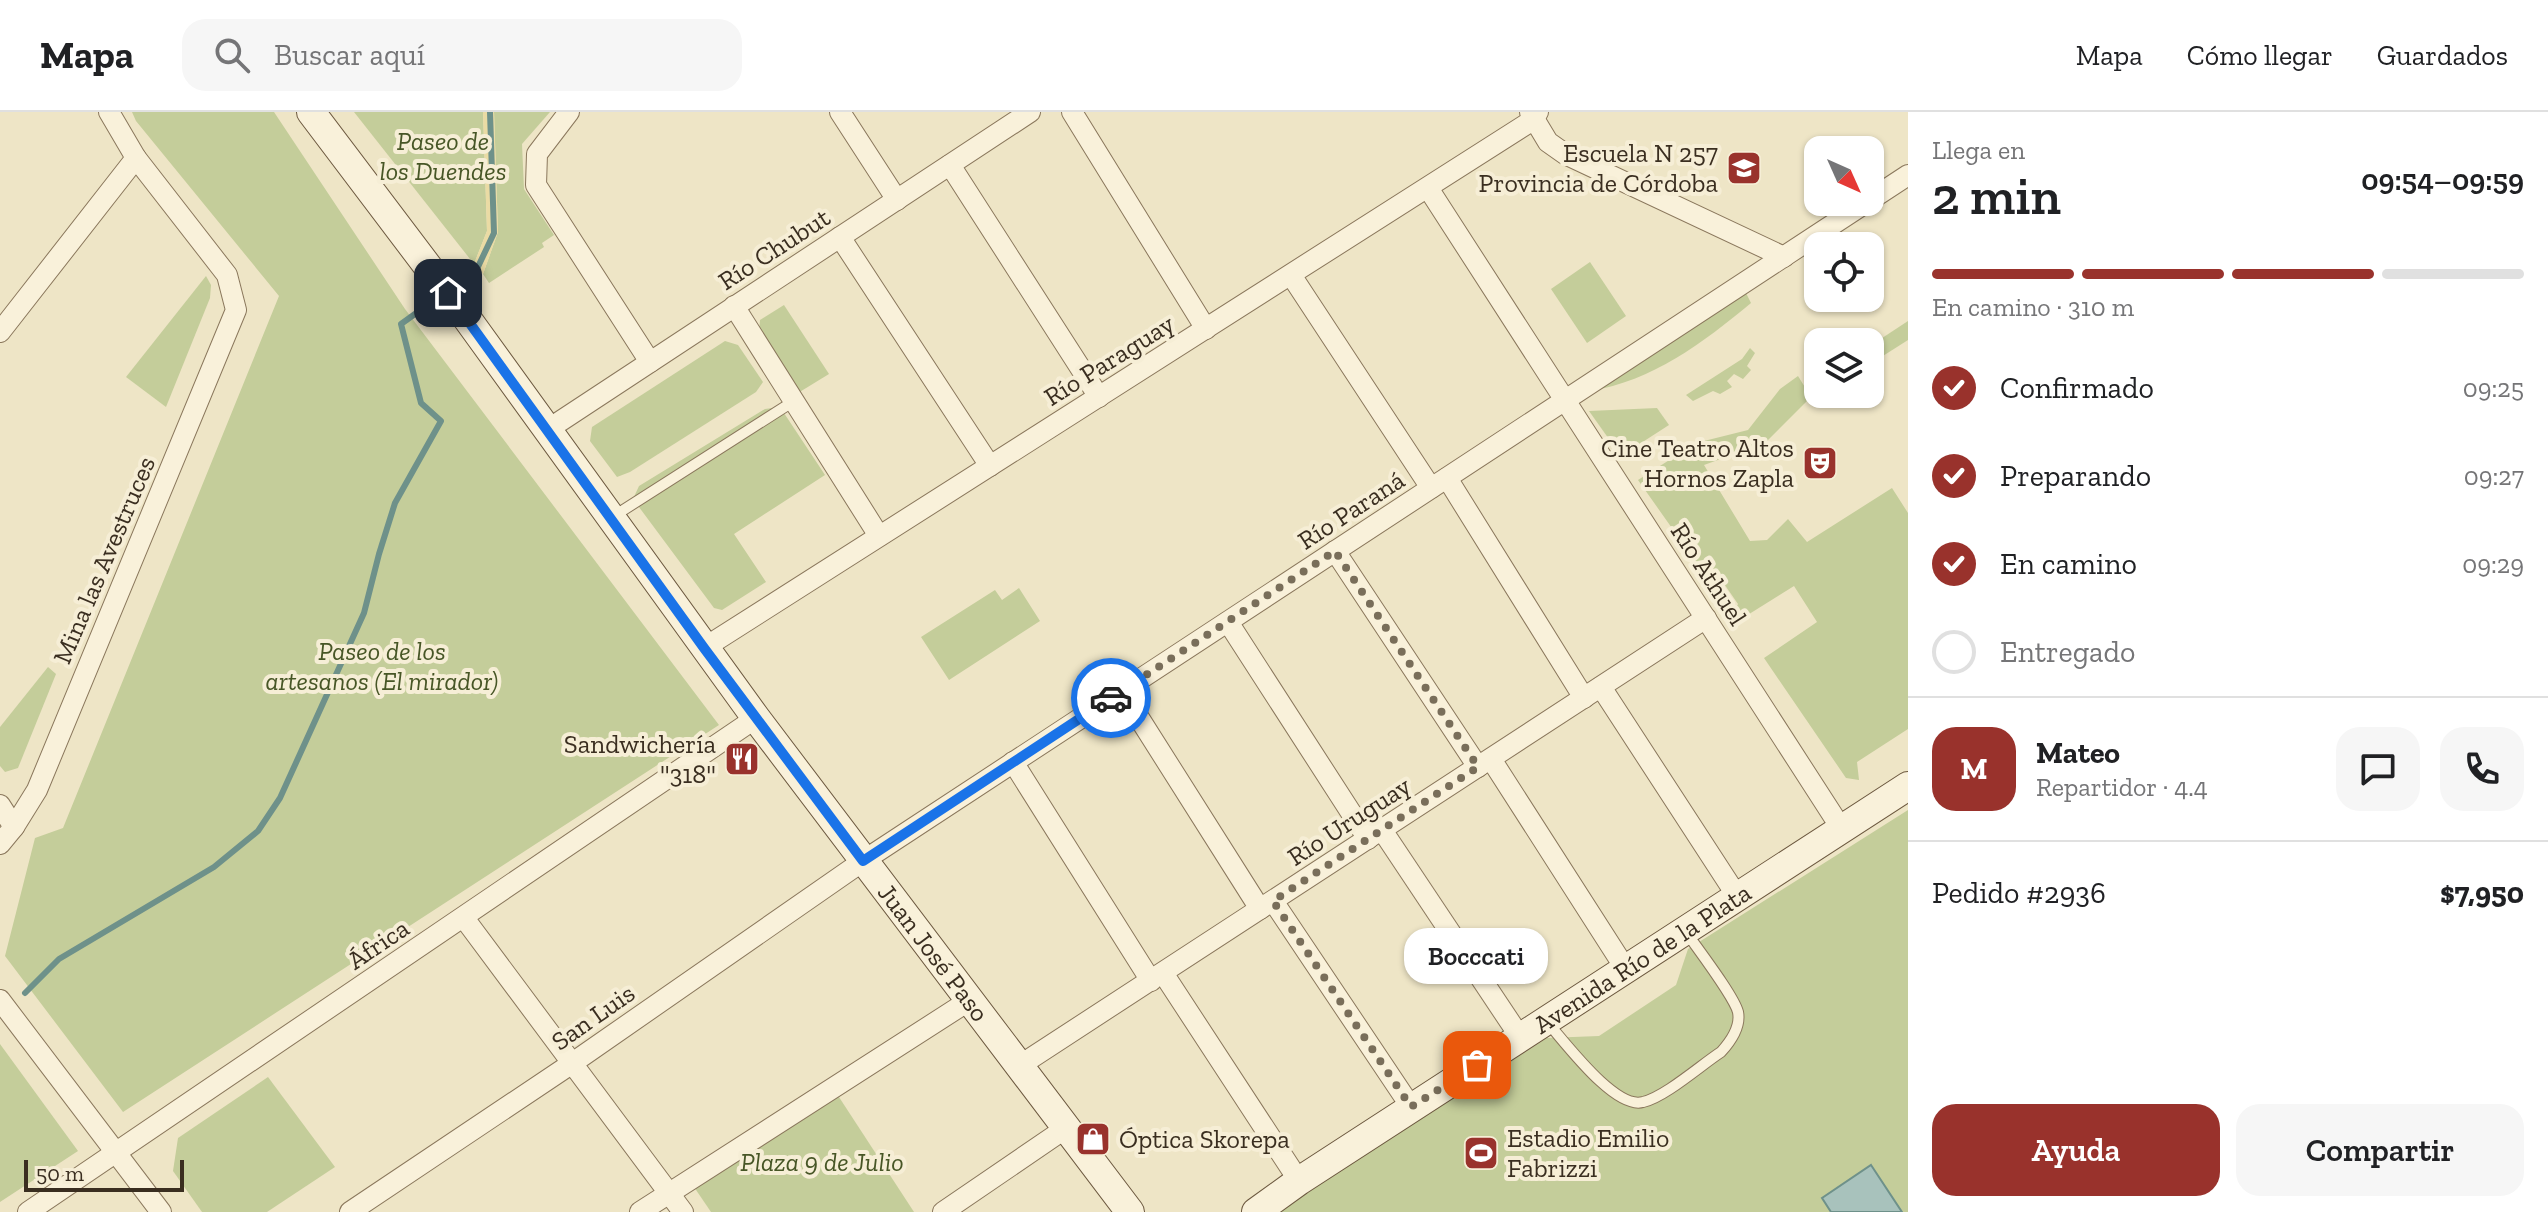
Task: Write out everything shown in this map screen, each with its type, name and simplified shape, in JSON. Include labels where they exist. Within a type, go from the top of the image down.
[{"type":"main road","name":"Juan José Paso","points":[[311,112],[466,317],[756,718],[1130,1212]]},
{"type":"main road","name":"Avenida Río de la Plata","points":[[1256,1212],[1411,1107],[1908,786]]},
{"type":"street","points":[[0,332],[136,158],[109,112]]},
{"type":"street","points":[[569,112],[537,154],[536,185],[650,362]]},
{"type":"street","points":[[840,112],[897,200]]},
{"type":"street","name":"Río Chubut","points":[[547,430],[1030,112]]},
{"type":"street","points":[[1072,112],[1206,329]]},
{"type":"street","points":[[1534,115],[1548,142],[1565,154],[1784,257]]},
{"type":"street","name":"Río Paraguay","points":[[704,648],[1428,188],[1534,115]]},
{"type":"street","name":"Mina las Avestruces","points":[[0,844],[37,790],[236,310],[227,275],[136,158]]},
{"type":"street","points":[[950,165],[1099,397]]},
{"type":"street","name":"Río Paraná","points":[[1884,191],[1908,175]]},
{"type":"street","name":"Río Athuel","points":[[1428,188],[1841,828]]},
{"type":"street","name":"Río Paraná","points":[[863,861],[1846,216]]},
{"type":"street","points":[[840,237],[990,466]]},
{"type":"street","points":[[1291,275],[1737,896]]},
{"type":"street","points":[[734,306],[879,536]]},
{"type":"street","points":[[1335,551],[1625,968]]},
{"type":"street","name":"Río Uruguay","points":[[1019,1066],[1706,618]]},
{"type":"street","points":[[1228,622],[1520,1037]]},
{"type":"street","points":[[1122,691],[1267,905],[1411,1107]]},
{"type":"street","name":"África","points":[[28,1212],[756,718]]},
{"type":"street","points":[[1013,762],[1299,1181]]},
{"type":"street","points":[[0,805],[14,827]]},
{"type":"street","name":"San Luis","points":[[350,1212],[571,1064],[863,861]]},
{"type":"street","points":[[464,918],[683,1212]]},
{"type":"street","points":[[0,1000],[161,1212]]},
{"type":"street","points":[[640,1212],[970,1000]]},
{"type":"street","points":[[943,1212],[1066,1128]]},
{"type":"lane","points":[[610,518],[794,401]]},
{"type":"lane","points":[[1545,1020],[1622,1100],[1631,1104],[1657,1096],[1721,1052],[1730,1042],[1738,1021],[1734,1004],[1685,929]]},
{"type":"green space","name":"Paseo de los artesanos (El mirador)","points":[[132,112],[274,112],[405,309],[719,725],[123,1112],[5,956],[35,838],[63,828],[279,296],[136,121]]},
{"type":"green space","name":"Paseo de los Duendes","points":[[354,112],[483,112],[487,231],[474,264]]},
{"type":"green space","points":[[494,112],[550,112],[522,144],[524,189],[554,235],[542,243],[544,247],[489,283],[483,274],[498,232]]},
{"type":"green space","points":[[1590,262],[1626,316],[1587,343],[1551,289]]},
{"type":"green space","points":[[206,276],[211,285],[210,298],[166,407],[126,377]]},
{"type":"green space","points":[[1746,293],[1751,303],[1676,358],[1635,379],[1590,391]]},
{"type":"green space","points":[[784,305],[829,374],[798,393],[759,332],[760,320]]},
{"type":"green space","points":[[1908,321],[1908,340],[1884,355],[1884,337]]},
{"type":"green space","points":[[725,341],[738,345],[763,382],[756,392],[630,472],[617,477],[590,441],[592,427]]},
{"type":"green space","points":[[1750,348],[1755,353],[1747,366],[1751,370],[1743,379],[1734,374],[1727,381],[1732,387],[1720,394],[1713,391],[1693,401],[1686,395],[1742,359]]},
{"type":"green space","points":[[1798,376],[1804,386],[1804,404],[1765,443],[1704,465],[1750,541],[1767,540],[1788,519],[1807,542],[1892,488],[1908,513],[1908,729],[1857,762],[1859,780],[1846,778],[1764,658],[1817,622],[1794,586],[1738,621],[1733,614],[1738,604],[1713,568],[1698,565],[1638,480],[1696,443],[1748,430],[1780,389]]},
{"type":"green space","points":[[780,407],[825,475],[734,534],[766,582],[722,610],[714,608],[633,499],[639,486],[765,409]]},
{"type":"green space","points":[[1657,408],[1669,425],[1621,456],[1589,411]]},
{"type":"green space","points":[[1019,588],[1040,621],[949,680],[921,637],[995,590],[1002,600]]},
{"type":"green space","points":[[48,667],[56,674],[18,768],[5,772],[0,766],[0,727]]},
{"type":"green space","points":[[1908,810],[1908,1212],[1276,1212],[1547,1038],[1599,1036],[1676,985],[1688,949]]},
{"type":"green space","points":[[0,1044],[78,1151],[0,1202]]},
{"type":"green space","points":[[268,1077],[335,1167],[267,1212],[202,1212],[173,1171],[178,1138]]},
{"type":"green space","name":"Plaza 9 de Julio","points":[[837,1094],[914,1212],[711,1212],[694,1187]]},
{"type":"sand","points":[[483,112],[494,112],[498,232],[483,274],[474,264],[487,231]]},
{"type":"water","points":[[1871,1165],[1902,1212],[1831,1212],[1822,1198]]},
{"type":"waterway","points":[[452,288],[476,271],[494,233],[490,112]]},
{"type":"waterway","points":[[25,993],[59,959],[214,867],[258,831],[280,798],[364,613],[395,503],[441,421],[421,403],[401,324],[440,296]]},
{"type":"way so far","points":[[1111,698],[1335,551],[1478,767],[1273,901],[1411,1107],[1477,1065]]},
{"type":"place","name":"Escuela N 257 Provincia de Córdoba","points":[[1744,168]]},
{"type":"place","name":"Cine Teatro Altos Hornos Zapla","points":[[1820,463]]},
{"type":"place","name":"Sandwichería \"318\"","points":[[742,759]]},
{"type":"place","name":"Bocccati","points":[[1477,1065]]},
{"type":"place","name":"Óptica Skorepa","points":[[1093,1139]]},
{"type":"place","name":"Estadio Emilio Fabrizzi","points":[[1481,1153]]},
{"type":"route","points":[[448,293],[704,648],[863,861],[1111,698]]}]
